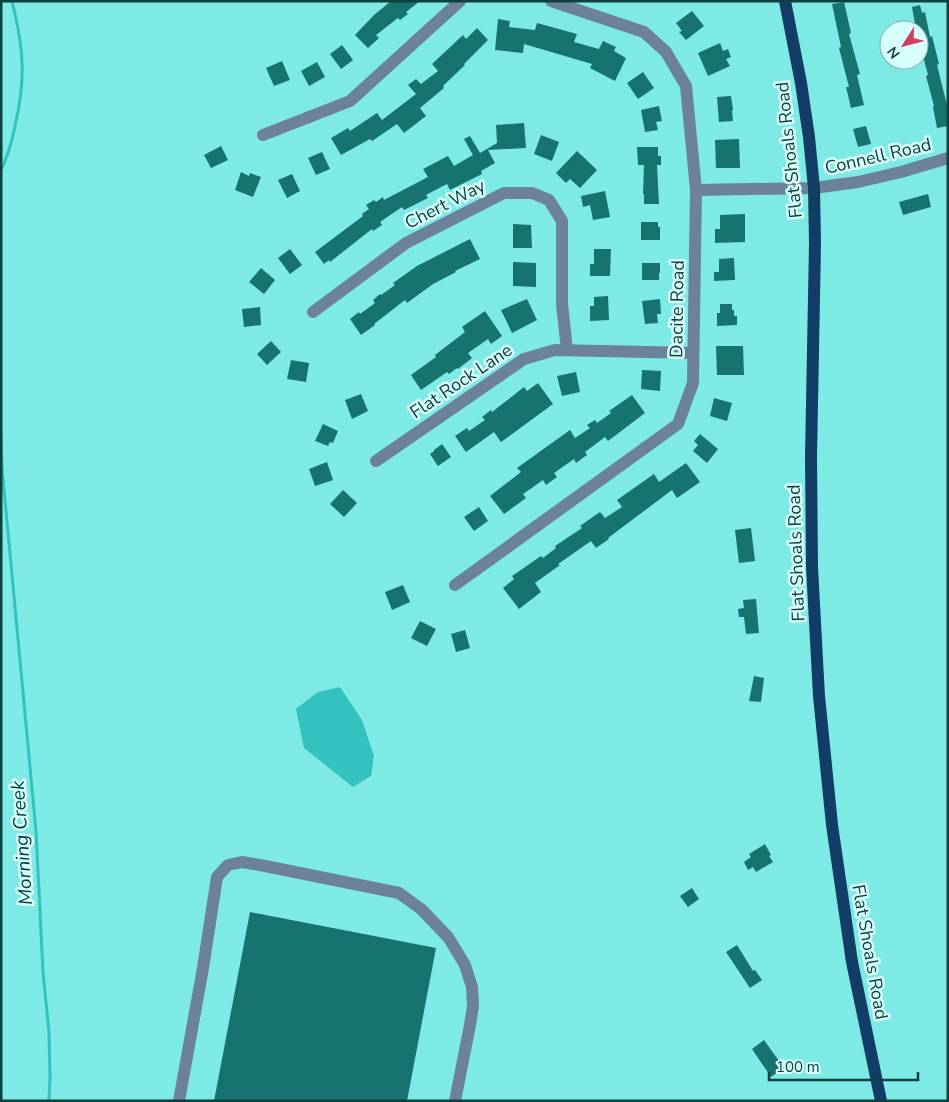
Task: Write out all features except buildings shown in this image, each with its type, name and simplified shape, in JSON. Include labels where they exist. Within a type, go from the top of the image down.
[{"type":"main road","name":"Flat Shoals Road","points":[[785,1],[809,137],[814,188],[815,244],[811,458],[812,557],[819,696],[832,825],[852,962],[880,1101]]},
{"type":"street","points":[[263,135],[350,101],[460,1]]},
{"type":"street","name":"Dacite Road","points":[[455,585],[678,424],[693,383],[696,190],[686,86],[666,52],[644,32],[550,1]]},
{"type":"street","name":"Connell Road","points":[[696,190],[814,188],[858,182],[948,158]]},
{"type":"street","name":"Chert Way","points":[[313,312],[406,243],[504,194],[532,193],[549,200],[562,220],[562,304],[567,350]]},
{"type":"street","name":"Flat Rock Lane","points":[[376,461],[524,358],[555,350],[693,353]]},
{"type":"street","points":[[179,1101],[203,968],[217,876],[228,864],[242,862],[399,894],[421,909],[448,938],[465,965],[472,988],[473,1006],[455,1101]]},
{"type":"water","points":[[340,687],[362,720],[374,756],[371,776],[353,787],[304,748],[296,709],[318,692]]},
{"type":"waterway","name":"Morning Creek","points":[[1,170],[14,132],[19,109],[22,78],[21,49],[12,1]]},
{"type":"waterway","name":"Morning Creek","points":[[1,435],[2,468],[36,831],[43,972],[49,1032],[49,1101]]}]
